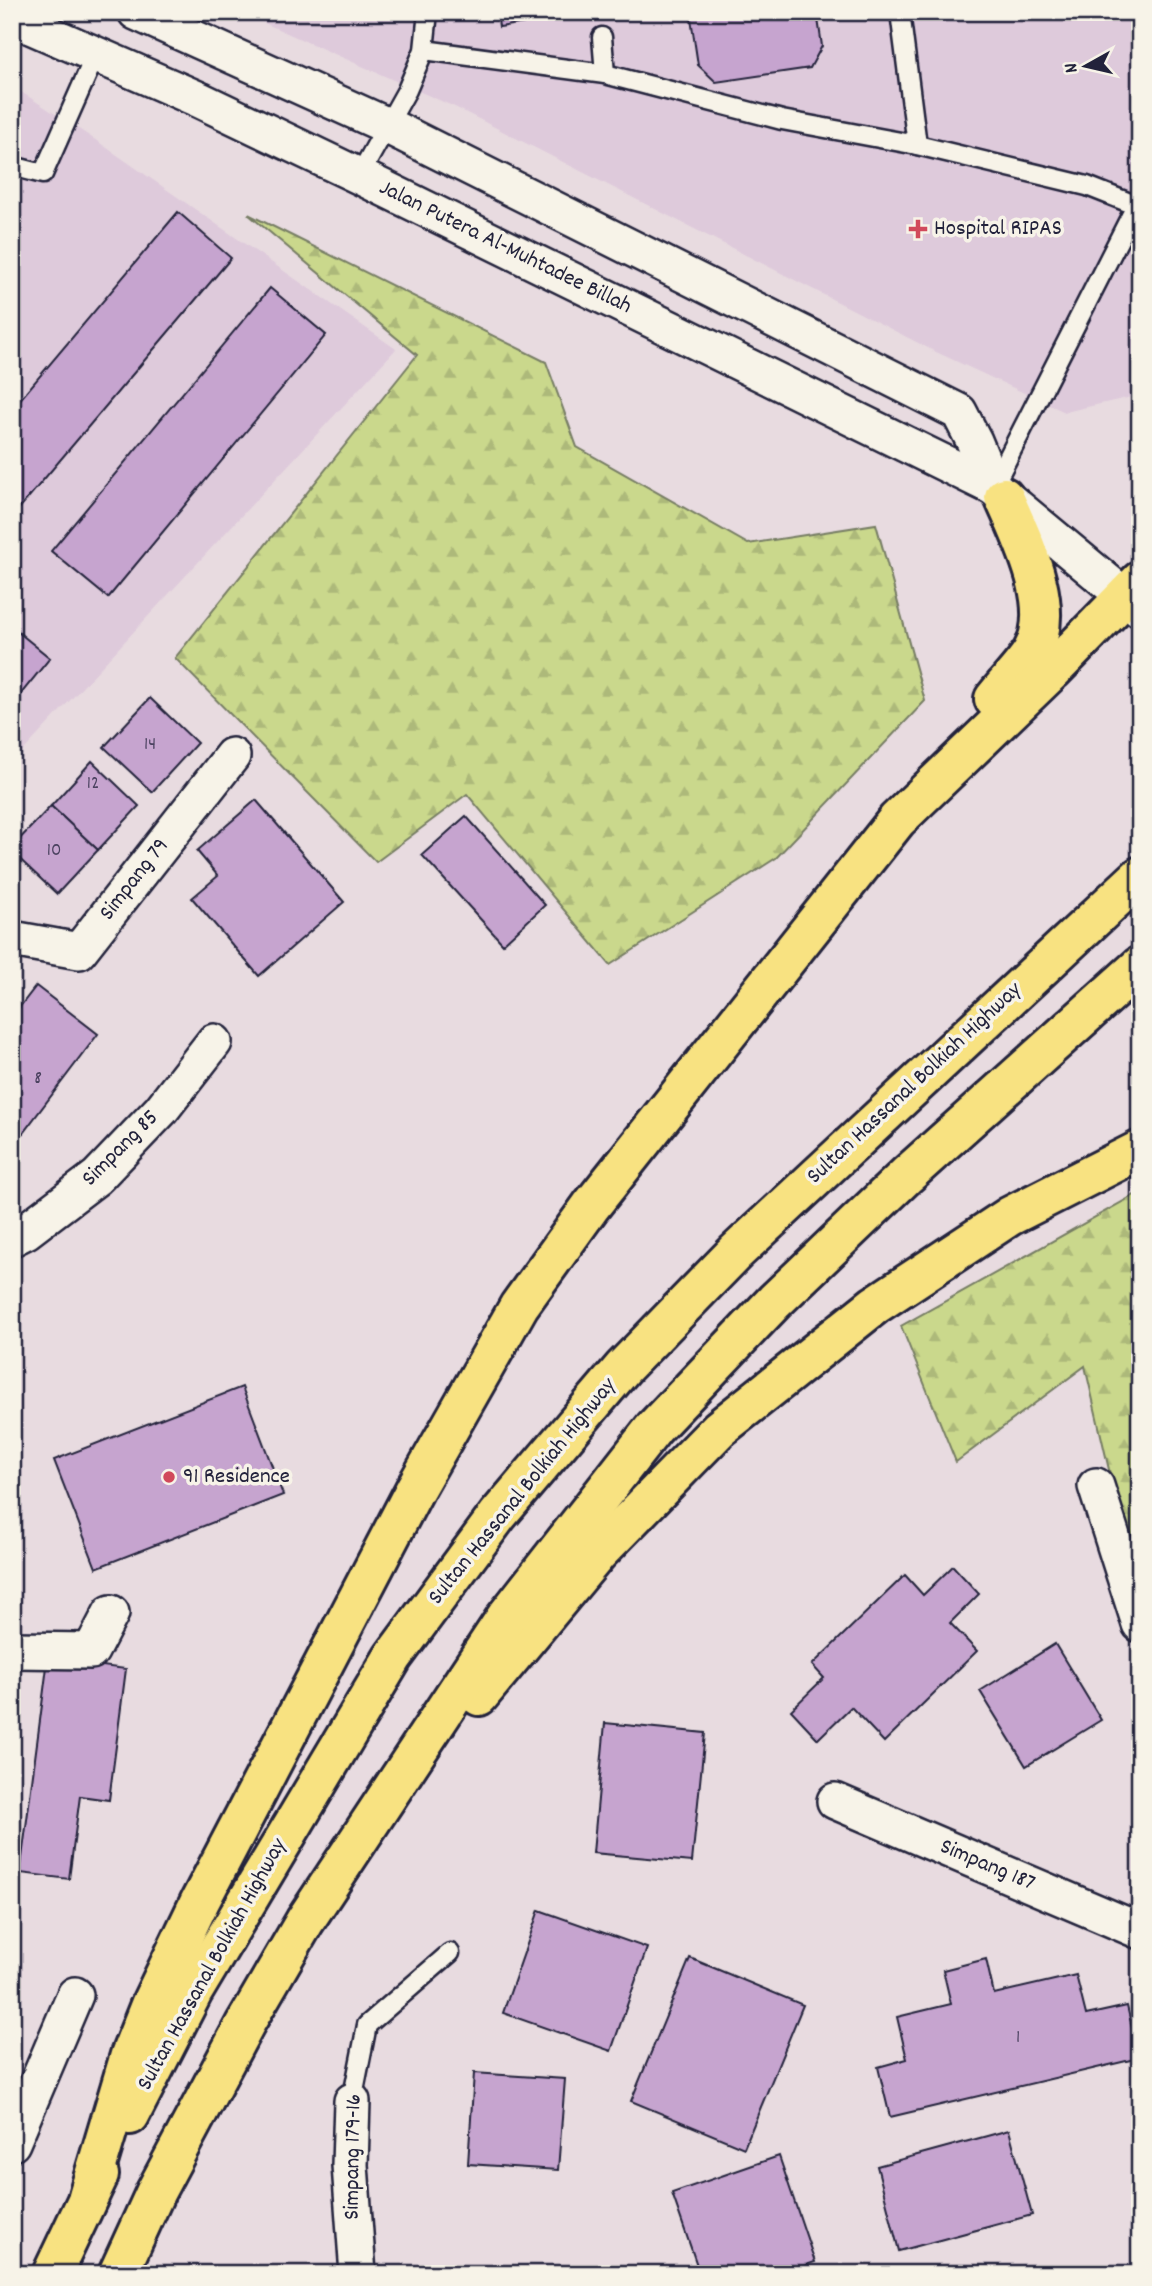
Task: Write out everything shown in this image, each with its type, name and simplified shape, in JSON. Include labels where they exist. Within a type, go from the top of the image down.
[{"type":"highway","points":[[88,2196],[130,2055],[150,2005],[200,1900],[415,1489],[512,1317],[591,1206],[1032,651],[1040,629],[1041,603],[1035,576],[999,492]]},
{"type":"highway","points":[[897,820],[1052,671],[1135,596]]},
{"type":"highway","name":"Sultan Hassanal Bolkiah Highway","points":[[52,2274],[88,2196],[193,1992],[393,1657],[498,1515],[623,1368],[736,1252],[1140,876]]},
{"type":"highway","points":[[118,2274],[156,2191],[245,2024],[305,1921],[506,1617],[654,1428],[775,1301],[897,1185],[1140,966]]},
{"type":"highway","points":[[347,1855],[597,1553],[719,1429],[875,1305],[1010,1216],[1140,1150]]},
{"type":"street","name":"Jalan Putera Al-Muhtadee Billah","points":[[136,12],[388,126],[959,412],[999,492]]},
{"type":"street","name":"Jalan Putera Al-Muhtadee Billah","points":[[12,18],[200,100],[359,176],[999,492],[1135,596]]},
{"type":"street","name":"Simpang 79","points":[[12,939],[79,951],[232,757]]},
{"type":"street","name":"Simpang 85","points":[[12,1238],[26,1231],[97,1177],[161,1110],[215,1042]]},
{"type":"street","points":[[1096,1486],[1140,1624]]},
{"type":"street","points":[[12,1650],[91,1651],[111,1613]]},
{"type":"street","name":"Simpang 187","points":[[835,1801],[1140,1931]]},
{"type":"street","points":[[12,2143],[75,1995]]},
{"type":"street","name":"Simpang 179-16","points":[[352,2101],[350,2165],[353,2237],[358,2274]]},
{"type":"lane","points":[[359,176],[407,90],[424,50],[428,12]]},
{"type":"lane","points":[[900,12],[917,145]]},
{"type":"lane","points":[[602,37],[606,74]]},
{"type":"lane","points":[[424,50],[606,74],[782,120],[917,145],[1087,186],[1139,204],[999,492]]},
{"type":"lane","points":[[12,166],[43,174],[96,54]]},
{"type":"lane","name":"Simpang 179-16","points":[[352,2101],[367,2025],[450,1953]]},
{"type":"shaded area","name":"Hospital RIPAS","points":[[239,12],[1140,12],[1140,395],[1065,412],[934,351],[457,108]]},
{"type":"shaded area","points":[[12,86],[97,141],[396,349],[12,763]]},
{"type":"green space","points":[[248,214],[546,362],[577,447],[748,544],[876,524],[925,701],[776,858],[610,965],[467,794],[376,862],[175,658],[417,355]]},
{"type":"green space","points":[[1140,1192],[1140,1584],[1135,1582],[1085,1366],[956,1462],[901,1326]]},
{"type":"building","points":[[497,12],[599,12],[499,27]]},
{"type":"building","points":[[690,12],[817,12],[822,46],[810,68],[716,82],[698,65]]},
{"type":"building","points":[[178,212],[231,258],[12,517],[12,409]]},
{"type":"building","points":[[270,288],[326,335],[108,598],[51,551]]},
{"type":"building","points":[[12,627],[50,658],[12,705]]},
{"type":"building","points":[[150,698],[197,743],[152,792],[104,747]]},
{"type":"building","points":[[92,761],[139,806],[98,850],[51,806]]},
{"type":"building","points":[[256,800],[344,902],[259,976],[192,898],[218,876],[197,851]]},
{"type":"building","points":[[51,806],[98,850],[57,894],[12,852],[12,847]]},
{"type":"building","points":[[466,816],[545,905],[503,944],[422,855]]},
{"type":"building","points":[[36,986],[98,1034],[23,1133],[12,1125],[12,1017]]},
{"type":"building","name":"91 Residence","points":[[242,1387],[283,1495],[96,1568],[54,1460]]},
{"type":"building","points":[[953,1566],[979,1594],[950,1623],[977,1651],[884,1742],[851,1707],[818,1739],[791,1710],[824,1678],[812,1665],[905,1575],[923,1595]]},
{"type":"building","points":[[1055,1644],[1101,1720],[1026,1766],[980,1691]]},
{"type":"building","points":[[48,1659],[126,1669],[109,1800],[80,1796],[69,1879],[20,1873]]},
{"type":"building","points":[[605,1723],[705,1733],[692,1862],[593,1853]]},
{"type":"building","points":[[539,1910],[647,1948],[611,2051],[503,2013]]},
{"type":"building","points":[[690,1958],[803,2005],[744,2148],[631,2101]]},
{"type":"building","points":[[986,1959],[994,1994],[1076,1975],[1086,2015],[1127,2006],[1139,2058],[890,2117],[878,2067],[907,2059],[897,2017],[951,2004],[943,1970]]},
{"type":"building","points":[[474,2073],[565,2079],[558,2170],[468,2164]]},
{"type":"building","points":[[1009,2130],[1032,2215],[899,2251],[877,2166]]},
{"type":"building","points":[[779,2156],[815,2262],[781,2274],[700,2274],[672,2193]]},
{"type":"building","points":[[1140,2267],[1140,2274],[1123,2274],[1123,2271]]},
{"type":"place","name":"Hospital RIPAS","points":[[918,229]]},
{"type":"place","name":"91 Residence","points":[[169,1477]]}]
